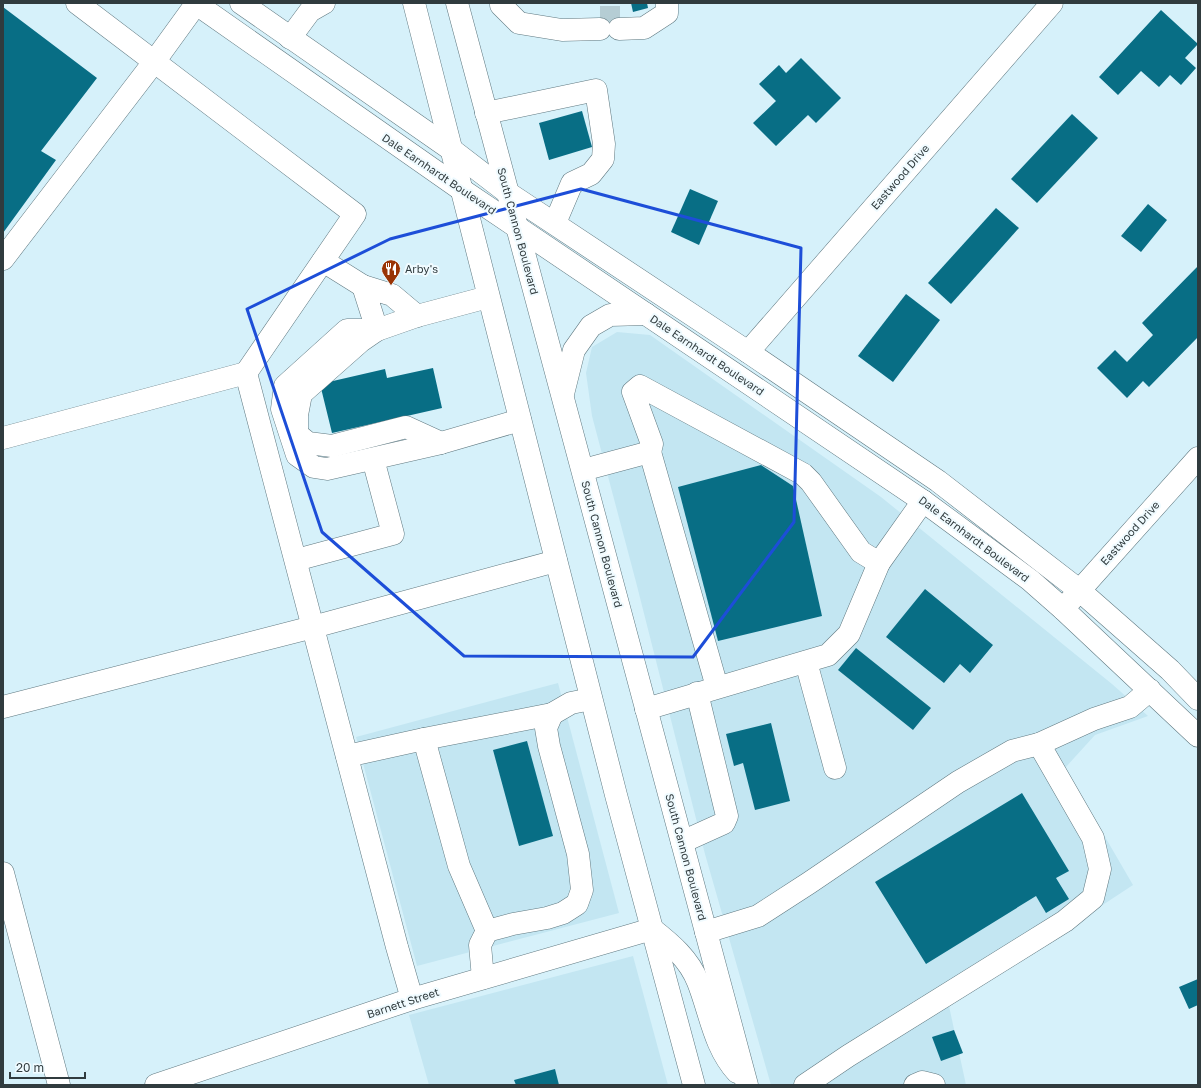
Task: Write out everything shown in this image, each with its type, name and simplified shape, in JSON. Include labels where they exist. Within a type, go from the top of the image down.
[{"type":"main road","points":[[3,438],[246,373],[355,214],[77,3]]},
{"type":"main road","name":"Dale Earnhardt Boulevard","points":[[241,3],[452,150],[508,193],[748,352],[938,481],[1079,590],[1170,670],[1198,699]]},
{"type":"main road","points":[[414,3],[591,699],[694,1085]]},
{"type":"main road","name":"South Cannon Boulevard","points":[[457,3],[747,1083]]},
{"type":"main road","points":[[501,3],[520,23],[562,30],[604,24],[644,28],[667,13],[668,3]]},
{"type":"main road","name":"Eastwood Drive","points":[[748,352],[1052,3]]},
{"type":"main road","points":[[3,259],[154,62],[196,4]]},
{"type":"main road","name":"Dale Earnhardt Boulevard","points":[[196,4],[462,190],[924,501],[1030,580],[1063,608],[1198,736]]},
{"type":"main road","points":[[290,38],[311,6]]},
{"type":"main road","points":[[486,113],[596,90],[604,144],[603,159],[591,174],[572,183],[555,224]]},
{"type":"main road","points":[[323,261],[363,286],[392,295],[416,316]]},
{"type":"main road","points":[[363,286],[377,330]]},
{"type":"main road","points":[[441,443],[406,428],[332,446],[308,443],[297,434],[297,415],[301,394],[361,341],[377,330],[416,316],[488,298]]},
{"type":"main road","points":[[562,395],[574,350],[592,326],[610,315],[646,314]]},
{"type":"main road","points":[[377,330],[347,330],[285,386],[282,409],[297,455],[314,467],[327,469],[373,459],[441,443],[520,420]]},
{"type":"main road","points":[[246,373],[412,999]]},
{"type":"main road","points":[[682,842],[724,823],[727,816],[707,690],[650,452],[652,444],[633,392],[640,386],[802,474],[810,482],[861,552],[878,563]]},
{"type":"main road","points":[[583,470],[650,452]]},
{"type":"main road","name":"Eastwood Drive","points":[[1063,608],[1198,458]]},
{"type":"main road","points":[[296,560],[393,534],[373,459]]},
{"type":"main road","points":[[646,709],[828,655],[849,634],[878,563],[924,501]]},
{"type":"main road","points":[[3,707],[556,561]]},
{"type":"main road","points":[[806,662],[836,768]]},
{"type":"main road","points":[[706,932],[758,916],[809,884],[958,782],[1012,752],[1038,744],[1094,719],[1130,707],[1150,690]]},
{"type":"main road","points":[[347,756],[552,714],[571,704],[591,699]]},
{"type":"main road","points":[[483,978],[480,945],[487,931],[513,924],[548,918],[563,913],[577,904],[582,890],[578,854],[549,746],[546,728],[552,714]]},
{"type":"main road","points":[[424,739],[459,866],[487,931]]},
{"type":"main road","points":[[805,1085],[848,1056],[1065,922],[1093,898],[1100,869],[1093,838],[1038,744]]},
{"type":"main road","points":[[3,873],[60,1085]]},
{"type":"main road","points":[[652,929],[672,945],[686,960],[698,981],[722,1050],[730,1064],[747,1083]]},
{"type":"main road","name":"Barnett Street","points":[[156,1085],[412,999],[652,929]]},
{"type":"main road","points":[[915,1085],[922,1082],[934,1085]]},
{"type":"highlighted area","points":[[581,189],[801,248],[794,522],[693,657],[464,656],[322,532],[247,309],[390,239]]},
{"type":"shaded area","points":[[617,332],[650,335],[881,497],[1112,684],[1148,716],[1095,735],[1065,768],[1133,885],[949,1006],[966,1085],[771,1085],[705,854],[592,416],[586,373],[592,347]]},
{"type":"shaded area","points":[[558,683],[619,913],[417,966],[356,737]]},
{"type":"shaded area","points":[[633,956],[668,1085],[429,1085],[409,1015]]},
{"type":"building","points":[[631,3],[647,3],[648,8],[633,12]]},
{"type":"building","points":[[3,7],[97,78],[41,151],[56,160],[3,233]]},
{"type":"building","points":[[1161,10],[1198,44],[1185,58],[1196,68],[1181,85],[1170,75],[1159,87],[1141,71],[1118,95],[1099,77]]},
{"type":"building","points":[[801,58],[841,98],[816,123],[808,115],[776,146],[753,123],[776,101],[759,84],[779,65],[786,73]]},
{"type":"building","points":[[582,111],[592,147],[549,160],[539,123]]},
{"type":"building","points":[[1072,114],[1098,138],[1037,203],[1011,179]]},
{"type":"building","points":[[690,189],[718,201],[699,245],[671,232]]},
{"type":"building","points":[[1148,204],[1167,220],[1141,252],[1121,236]]},
{"type":"building","points":[[996,208],[1019,228],[951,304],[928,283]]},
{"type":"building","points":[[1198,266],[1198,337],[1149,387],[1143,381],[1127,398],[1097,368],[1115,350],[1127,362],[1153,335],[1142,323]]},
{"type":"building","points":[[906,294],[940,320],[893,382],[858,356]]},
{"type":"building","points":[[433,368],[442,408],[332,433],[320,384],[385,369],[387,378]]},
{"type":"building","points":[[761,465],[793,486],[822,616],[718,641],[678,487]]},
{"type":"building","points":[[925,589],[993,645],[970,673],[960,664],[944,683],[886,637]]},
{"type":"building","points":[[856,648],[931,708],[913,730],[838,670]]},
{"type":"building","points":[[771,723],[790,801],[755,810],[743,763],[734,766],[726,734]]},
{"type":"building","points":[[527,741],[553,836],[519,846],[493,750]]},
{"type":"building","points":[[1022,793],[1069,871],[1056,878],[1069,899],[1046,913],[1036,896],[926,964],[875,882]]},
{"type":"building","points":[[1198,979],[1198,1005],[1189,1009],[1179,987]]},
{"type":"building","points":[[954,1030],[963,1053],[941,1061],[932,1037]]},
{"type":"building","points":[[555,1069],[559,1085],[516,1085],[514,1080]]},
{"type":"tunnel","points":[[600,17],[620,17]]},
{"type":"place","name":"Arby's","points":[[391,286]]}]
